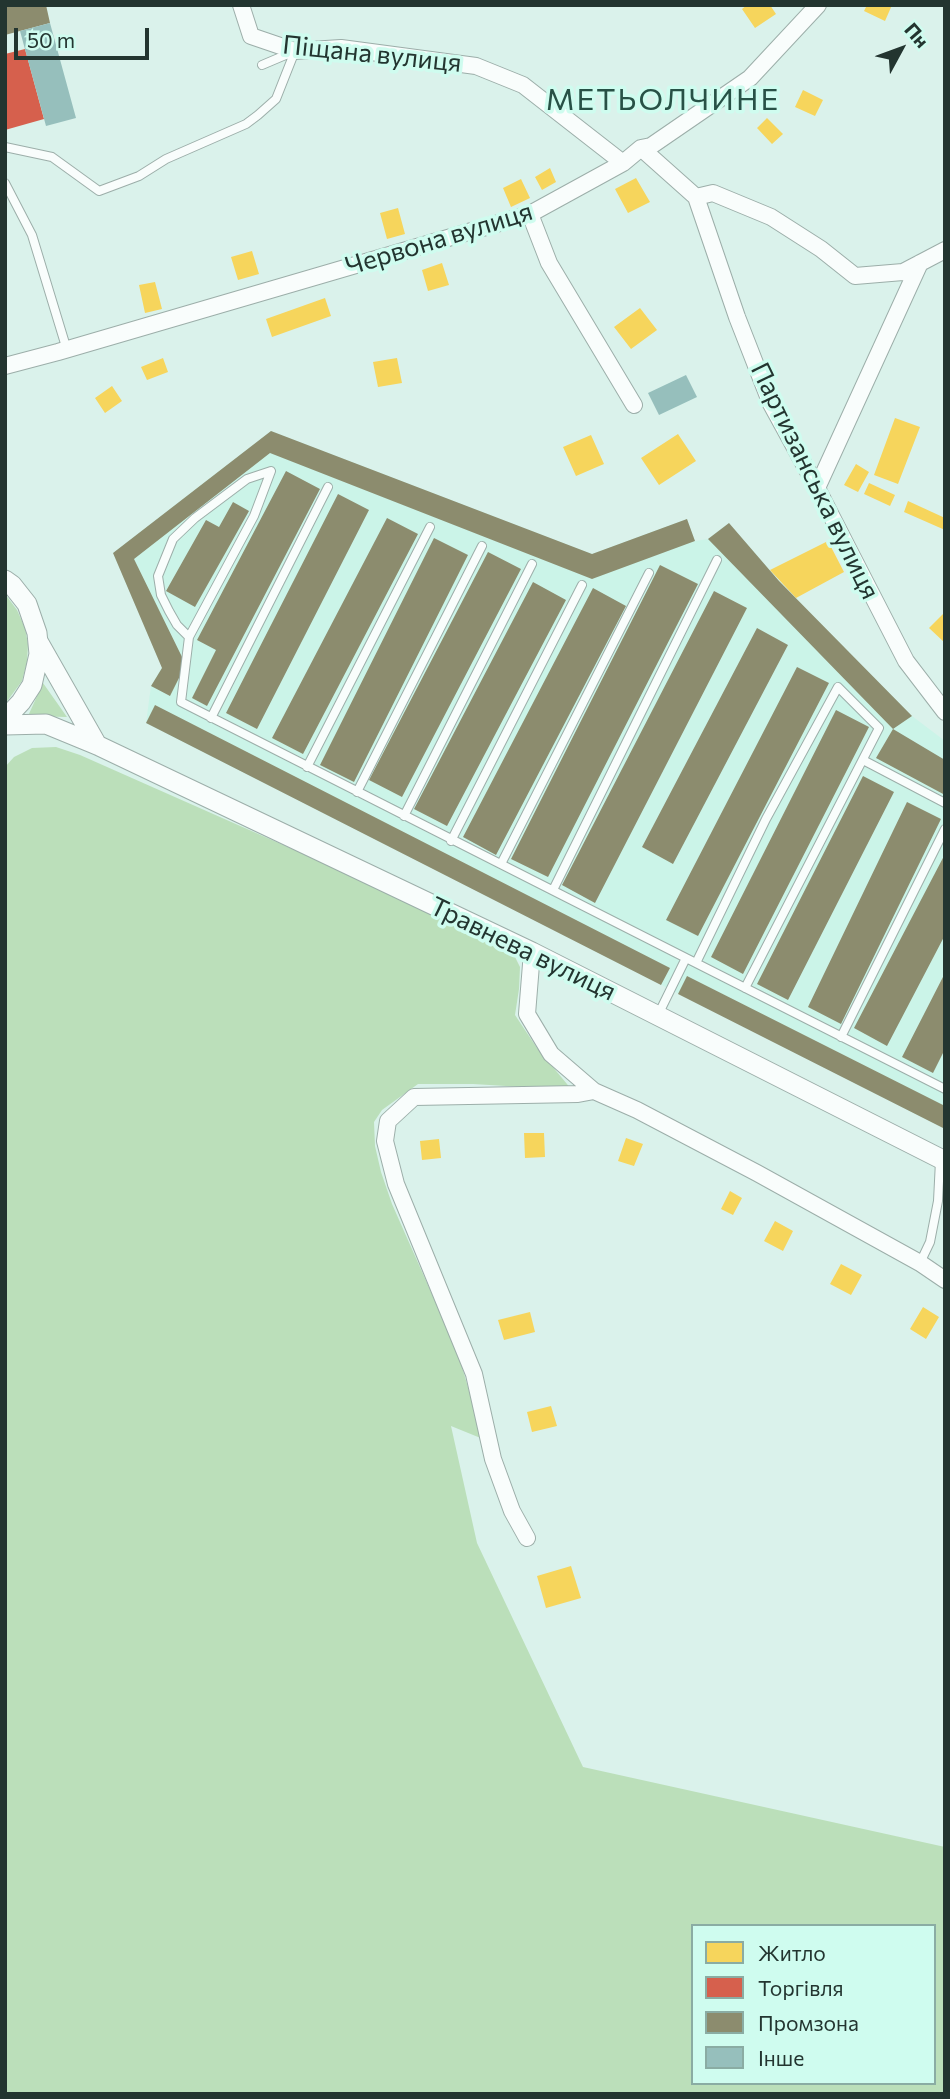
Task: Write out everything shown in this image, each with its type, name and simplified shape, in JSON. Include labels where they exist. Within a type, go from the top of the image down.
[{"type":"street","name":"Піщана вулиця","points":[[241,5],[251,36],[295,51],[341,48],[476,66],[523,85],[623,163]]},
{"type":"street","name":"Червона вулиця","points":[[5,366],[530,214],[623,163],[641,148],[651,146],[750,78],[818,5]]},
{"type":"street","points":[[641,148],[696,197],[713,193],[771,217],[821,249],[855,276],[903,272],[945,250]]},
{"type":"street","name":"Партизанська вулиця","points":[[696,197],[737,317],[771,404],[906,661],[945,712]]},
{"type":"street","points":[[530,214],[549,262],[634,405]]},
{"type":"street","points":[[817,488],[920,263]]},
{"type":"street","points":[[5,580],[27,604],[39,643],[97,745]]},
{"type":"street","points":[[5,719],[32,685],[39,643]]},
{"type":"street","name":"Травнева вулиця","points":[[5,725],[46,724],[97,745],[532,952],[943,1159]]},
{"type":"street","points":[[532,952],[527,1014],[551,1054],[594,1091],[638,1110],[920,1263],[945,1280]]},
{"type":"street","points":[[527,1538],[502,1487],[474,1374],[396,1184],[385,1141],[388,1121],[414,1097],[578,1094],[594,1091]]},
{"type":"lane","points":[[262,65],[295,51]]},
{"type":"lane","points":[[5,147],[52,157],[99,191],[139,176],[166,159],[246,124],[276,99],[295,51]]},
{"type":"lane","points":[[5,183],[32,234],[66,350]]},
{"type":"lane","points":[[189,637],[177,625],[161,595],[158,576],[173,539],[195,518],[247,480],[271,471],[254,516],[189,637],[181,702],[945,1089]]},
{"type":"lane","points":[[211,718],[328,487]]},
{"type":"lane","points":[[307,767],[430,527]]},
{"type":"lane","points":[[357,792],[481,546]]},
{"type":"lane","points":[[553,890],[717,560]]},
{"type":"lane","points":[[404,816],[532,564]]},
{"type":"lane","points":[[501,864],[649,573]]},
{"type":"lane","points":[[451,841],[582,585]]},
{"type":"lane","points":[[696,963],[766,819],[838,687],[880,728],[745,988]]},
{"type":"lane","points":[[863,760],[945,803]]},
{"type":"lane","points":[[841,1037],[945,829]]},
{"type":"lane","points":[[658,1015],[686,958]]},
{"type":"lane","points":[[920,1263],[930,1242],[943,1159]]},
{"type":"shaded area","points":[[271,431],[592,554],[687,519],[695,541],[708,539],[729,523],[779,581],[912,716],[945,741],[945,1129],[146,723],[151,686],[162,667],[113,553]]},
{"type":"shaded area","points":[[5,594],[17,610],[28,644],[22,681],[5,704]]},
{"type":"shaded area","points":[[43,683],[67,717],[28,716]]},
{"type":"shaded area","points":[[56,747],[80,755],[509,945],[520,967],[515,1015],[537,1048],[572,1090],[473,1084],[418,1084],[382,1110],[374,1122],[375,1146],[392,1204],[458,1353],[483,1439],[451,1426],[477,1543],[583,1767],[945,1847],[945,2094],[5,2094],[5,767],[14,757],[32,748]]},
{"type":"building: Житло","points":[[747,5],[770,5],[776,14],[755,28],[742,9]]},
{"type":"building: Житло","points":[[867,5],[892,5],[885,21],[864,11]]},
{"type":"building: Житло","points":[[803,90],[823,100],[815,116],[795,107]]},
{"type":"building: Житло","points":[[767,118],[783,134],[772,144],[757,128]]},
{"type":"building: Житло","points":[[550,168],[556,182],[542,190],[535,177]]},
{"type":"building: Житло","points":[[636,178],[650,202],[628,213],[615,189]]},
{"type":"building: Житло","points":[[521,179],[530,198],[511,207],[503,188]]},
{"type":"building: Житло","points":[[398,208],[405,234],[387,239],[380,213]]},
{"type":"building: Житло","points":[[252,251],[259,274],[238,280],[231,257]]},
{"type":"building: Житло","points":[[442,263],[449,285],[428,291],[422,270]]},
{"type":"building: Житло","points":[[155,282],[162,309],[145,313],[139,285]]},
{"type":"building: Житло","points":[[325,298],[331,316],[272,337],[266,319]]},
{"type":"building: Житло","points":[[640,308],[657,330],[631,349],[614,327]]},
{"type":"building: Житло","points":[[163,358],[168,372],[147,380],[141,367]]},
{"type":"building: Житло","points":[[397,358],[402,383],[378,387],[373,362]]},
{"type":"building: Житло","points":[[112,386],[122,401],[105,413],[95,398]]},
{"type":"building: Житло","points":[[895,418],[920,427],[898,484],[874,475]]},
{"type":"building: Житло","points":[[678,434],[696,461],[659,485],[641,458]]},
{"type":"building: Житло","points":[[591,435],[604,464],[576,476],[563,447]]},
{"type":"building: Житло","points":[[856,464],[869,472],[858,492],[844,485]]},
{"type":"building: Житло","points":[[869,483],[895,495],[890,506],[864,494]]},
{"type":"building: Житло","points":[[908,501],[945,518],[945,530],[904,512]]},
{"type":"building: Житло","points":[[828,541],[844,572],[796,598],[770,570]]},
{"type":"building: Житло","points":[[945,612],[945,643],[929,628]]},
{"type":"building: Житло","points":[[524,1133],[544,1133],[545,1157],[525,1158]]},
{"type":"building: Житло","points":[[626,1138],[643,1144],[634,1166],[618,1161]]},
{"type":"building: Житло","points":[[439,1139],[441,1158],[422,1160],[420,1141]]},
{"type":"building: Житло","points":[[730,1191],[742,1198],[733,1215],[721,1209]]},
{"type":"building: Житло","points":[[775,1221],[793,1231],[783,1251],[764,1241]]},
{"type":"building: Житло","points":[[841,1264],[862,1275],[851,1295],[830,1284]]},
{"type":"building: Житло","points":[[923,1307],[939,1317],[926,1339],[910,1329]]},
{"type":"building: Житло","points":[[530,1312],[535,1332],[504,1340],[498,1320]]},
{"type":"building: Житло","points":[[551,1406],[557,1426],[532,1432],[527,1412]]},
{"type":"building: Житло","points":[[571,1566],[581,1598],[546,1608],[537,1576]]},
{"type":"building: Торгівля","points":[[25,49],[44,119],[5,130],[5,54]]},
{"type":"building: Промзона","points":[[5,5],[46,5],[50,23],[5,35]]},
{"type":"building: Промзона","points":[[271,431],[592,554],[687,519],[695,541],[592,579],[270,453],[134,559],[183,659],[183,670],[170,696],[151,686],[162,668],[113,553]]},
{"type":"building: Промзона","points":[[286,471],[320,489],[207,706],[192,698],[216,650],[197,640]]},
{"type":"building: Промзона","points":[[338,494],[369,510],[257,729],[226,713]]},
{"type":"building: Промзона","points":[[233,502],[249,511],[195,607],[166,591],[206,520],[219,527]]},
{"type":"building: Промзона","points":[[387,518],[418,534],[303,754],[272,738]]},
{"type":"building: Промзона","points":[[729,523],[779,581],[912,716],[893,729],[708,539]]},
{"type":"building: Промзона","points":[[434,538],[468,555],[354,782],[320,765]]},
{"type":"building: Промзона","points":[[488,552],[521,569],[402,797],[369,780]]},
{"type":"building: Промзона","points":[[660,565],[698,584],[548,877],[511,859]]},
{"type":"building: Промзона","points":[[533,582],[566,600],[447,826],[414,809]]},
{"type":"building: Промзона","points":[[593,588],[626,606],[496,855],[463,837]]},
{"type":"building: Промзона","points":[[714,591],[747,608],[595,903],[562,885]]},
{"type":"building: Промзона","points":[[757,628],[788,645],[673,864],[642,847]]},
{"type":"building: Промзона","points":[[797,667],[829,683],[698,936],[666,920]]},
{"type":"building: Промзона","points":[[155,705],[670,968],[661,985],[146,723]]},
{"type":"building: Промзона","points":[[836,710],[869,727],[743,974],[711,957]]},
{"type":"building: Промзона","points":[[893,729],[945,760],[945,795],[876,758]]},
{"type":"building: Промзона","points":[[863,776],[894,792],[788,1000],[757,984]]},
{"type":"building: Промзона","points":[[907,802],[941,819],[841,1024],[808,1007]]},
{"type":"building: Промзона","points":[[945,854],[945,935],[887,1046],[854,1028]]},
{"type":"building: Промзона","points":[[945,973],[945,1049],[933,1073],[902,1057]]},
{"type":"building: Промзона","points":[[687,976],[945,1106],[945,1129],[678,994]]},
{"type":"building: Інше","points":[[50,23],[76,118],[46,126],[20,31]]},
{"type":"building: Інше","points":[[686,375],[697,397],[659,415],[648,393]]},
{"type":"district","name":"МЕТЬОЛЧИНЕ","points":[[663,100]]}]
